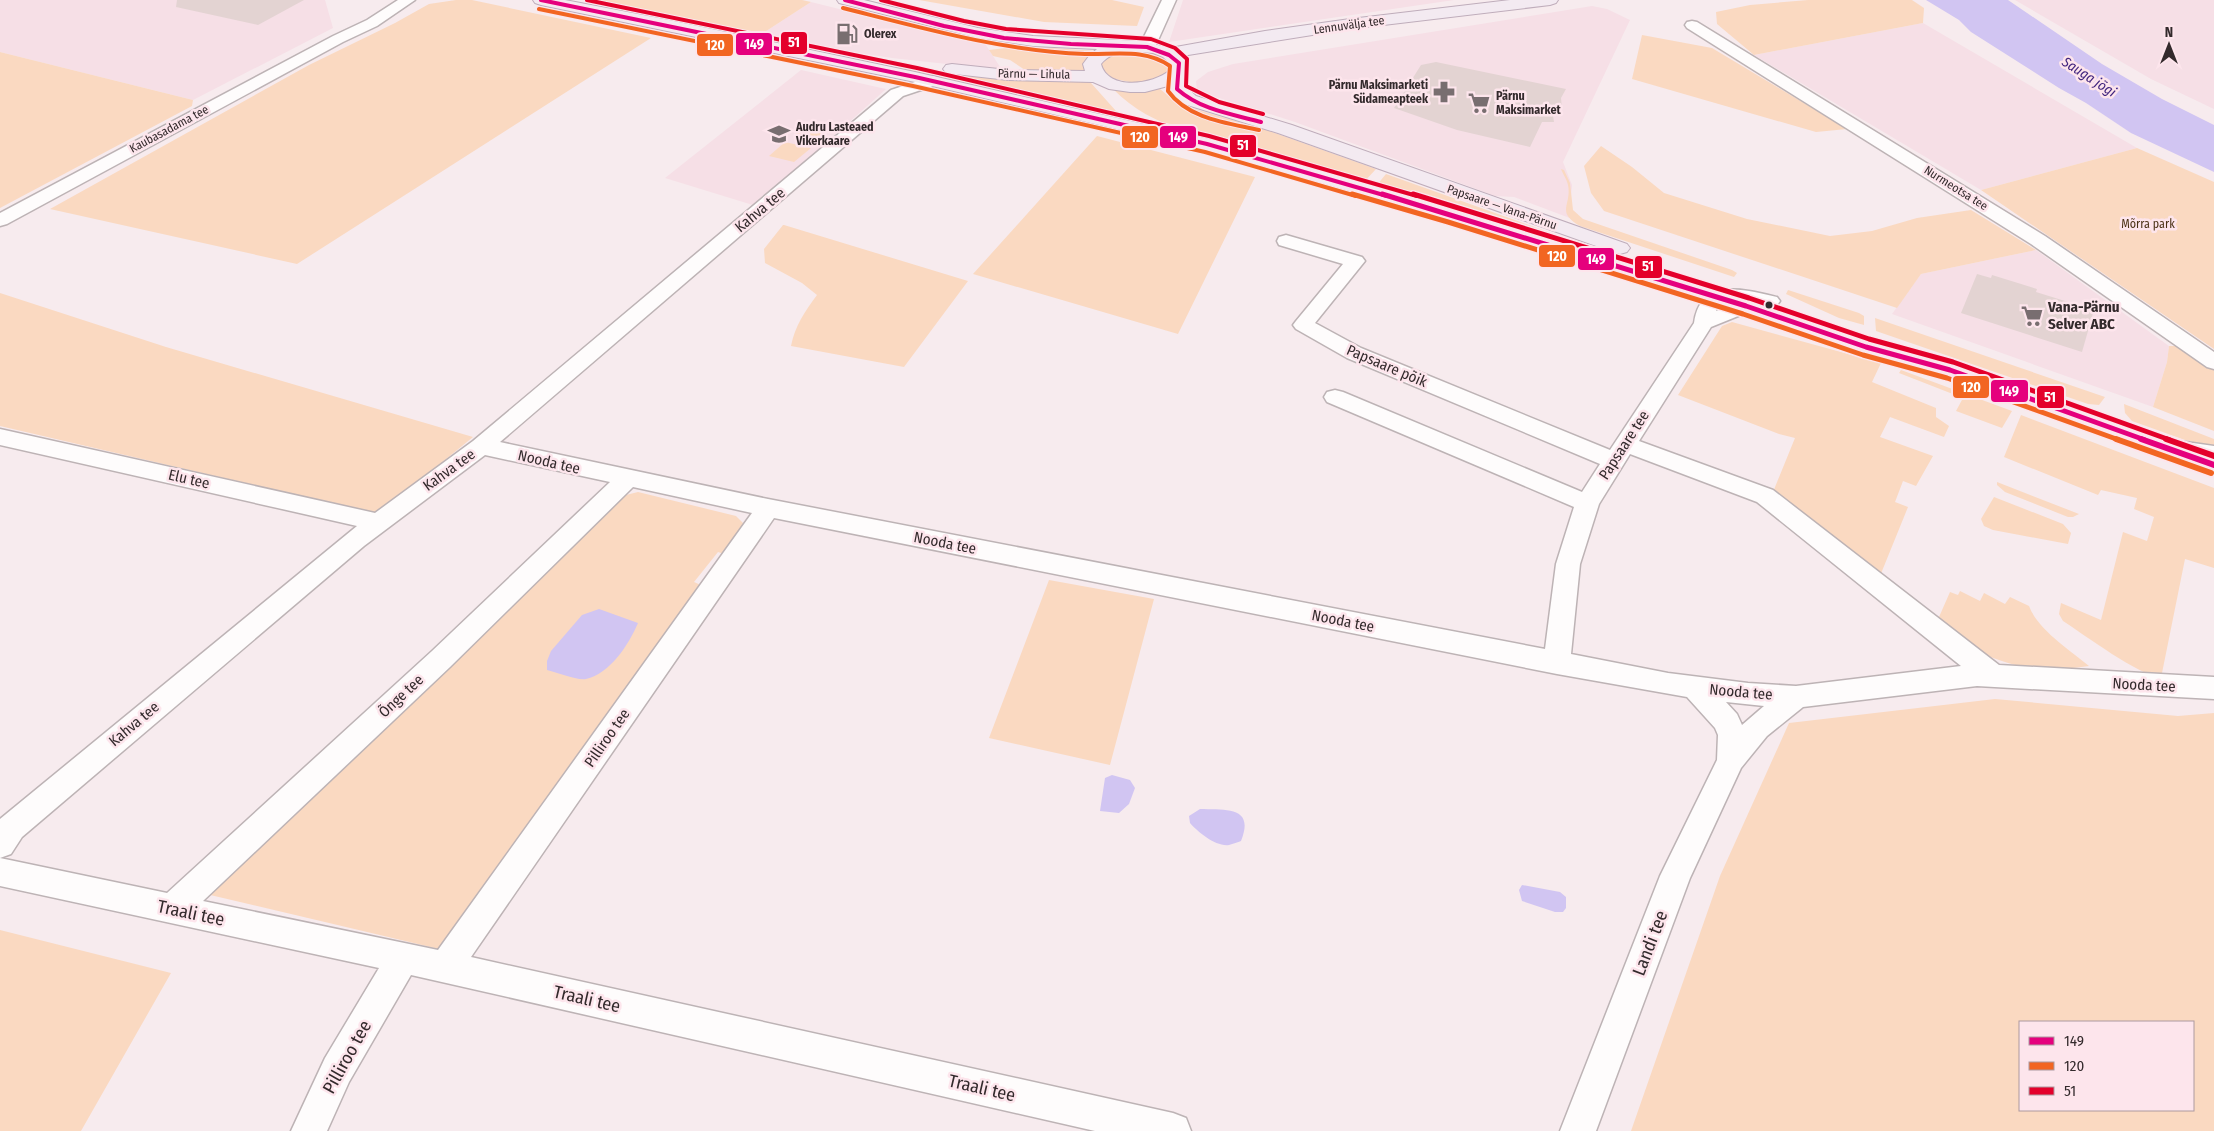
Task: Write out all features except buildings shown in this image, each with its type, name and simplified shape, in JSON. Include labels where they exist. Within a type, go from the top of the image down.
[{"type":"main road","points":[[541,0],[792,50],[1207,144],[1442,212],[1746,306],[1866,346],[1950,370],[2214,465]]},
{"type":"main road","points":[[846,0],[978,33],[1034,41],[1147,47],[1169,53],[1179,63],[1178,73]]},
{"type":"main road","name":"Lennuvälja tee","points":[[1169,53],[1331,27],[1550,0]]},
{"type":"main road","name":"Lennuvälja tee","points":[[1178,73],[1207,63],[1280,44],[1449,20],[1531,3]]},
{"type":"main road","points":[[1128,46],[1097,56],[1092,64],[1091,68],[1114,98],[1131,113],[1159,127],[1207,144]]},
{"type":"main road","name":"Pärnu — Lihula","points":[[792,50],[993,74],[1099,78],[1117,85],[1142,87],[1163,83],[1178,73]]},
{"type":"main road","name":"Papsaare — Vana-Pärnu","points":[[1178,73],[1177,89],[1184,96],[1195,102],[1285,129],[1843,326],[1950,370]]},
{"type":"street","name":"Kaubasadama tee","points":[[338,39],[391,0]]},
{"type":"street","name":"Kaubasadama tee","points":[[0,220],[338,39],[372,23],[408,0]]},
{"type":"street","points":[[1147,47],[1169,0]]},
{"type":"street","name":"Nurmeotsa tee","points":[[1692,25],[2038,240],[2214,362]]},
{"type":"street","points":[[890,72],[895,79],[897,93]]},
{"type":"street","name":"Kahva tee","points":[[0,844],[11,828],[347,546],[480,446],[897,93],[933,81]]},
{"type":"street","name":"Papsaare põik","points":[[1286,241],[1355,261],[1304,325],[1354,352],[1620,452]]},
{"type":"street","points":[[1717,297],[1736,294],[1770,301]]},
{"type":"street","name":"Papsaare tee","points":[[1557,663],[1568,564],[1587,503],[1704,324],[1704,311],[1710,301],[1717,297]]},
{"type":"street","points":[[1704,324],[1746,306]]},
{"type":"street","points":[[1335,397],[1587,503]]},
{"type":"street","name":"Elu tee","points":[[0,437],[378,522]]},
{"type":"street","name":"Nooda tee","points":[[480,446],[768,508],[1557,663],[1694,688],[1796,697],[1977,675],[2186,688],[2214,688]]},
{"type":"street","points":[[2161,446],[2214,454]]},
{"type":"street","points":[[1620,452],[1765,496],[1994,677]]},
{"type":"street","name":"Õnge tee","points":[[172,909],[441,659],[627,479]]},
{"type":"street","name":"Pilliroo tee","points":[[445,968],[768,508]]},
{"type":"street","name":"Landi tee","points":[[1694,688],[1727,722],[1732,734],[1731,760]]},
{"type":"street","name":"Landi tee","points":[[1578,1131],[1675,876],[1731,760],[1757,728],[1796,697]]},
{"type":"street","name":"Traali tee","points":[[0,872],[403,958],[1173,1131]]},
{"type":"street","name":"Pilliroo tee","points":[[309,1131],[337,1070],[403,958]]},
{"type":"shaded area","points":[[0,0],[325,0],[333,28],[193,100],[0,52]]},
{"type":"shaded area","points":[[1183,0],[1454,0],[1169,42]]},
{"type":"shaded area","points":[[2015,0],[2214,0],[2214,109],[2151,79]]},
{"type":"shaded area","points":[[811,2],[956,38],[984,42],[1002,70],[892,58],[790,43],[760,35]]},
{"type":"shaded area","points":[[1592,6],[1607,9],[1630,20],[1563,162],[1572,185],[1570,206],[1575,220],[1514,197],[1495,196],[1295,122],[1197,91],[1196,81],[1208,72],[1233,64]]},
{"type":"shaded area","points":[[1923,23],[2137,148],[1981,190],[1754,55]]},
{"type":"shaded area","name":"Audru Lasteaed Vikerkaare","points":[[801,70],[886,89],[756,206],[665,178]]},
{"type":"shaded area","points":[[2036,250],[2169,346],[2167,362],[2153,407],[1892,314],[1921,274]]},
{"type":"green space","points":[[472,0],[651,38],[297,264],[50,209],[309,65],[395,23],[429,4]]},
{"type":"green space","points":[[590,0],[802,0],[811,2],[760,35]]},
{"type":"green space","points":[[919,0],[1112,0],[1144,7],[1137,26],[1044,22]]},
{"type":"green space","points":[[1808,0],[1912,0],[1924,8],[1923,23],[1754,55],[1717,24],[1716,12],[1750,5]]},
{"type":"green space","points":[[1642,35],[1712,48],[1847,129],[1816,132],[1632,79]]},
{"type":"green space","points":[[1023,46],[1096,51],[1085,70],[1039,72],[1025,70],[1010,60],[993,56],[989,50]]},
{"type":"green space","points":[[1122,51],[1148,52],[1160,56],[1171,65],[1168,73],[1162,79],[1142,83],[1120,80],[1103,74],[1100,63],[1104,58]]},
{"type":"green space","points":[[0,52],[193,100],[192,106],[0,208]]},
{"type":"green space","points":[[892,66],[997,79],[1082,80],[1091,83],[1116,111],[1131,121]]},
{"type":"green space","points":[[1113,89],[1129,91],[1160,89],[1178,104],[1269,131],[1376,169],[1364,182],[1184,131],[1146,114]]},
{"type":"green space","points":[[807,123],[831,127],[817,139],[795,134]]},
{"type":"green space","points":[[1097,136],[1255,177],[1178,334],[973,274]]},
{"type":"green space","points":[[785,142],[811,148],[794,162],[769,156]]},
{"type":"green space","points":[[1601,146],[1632,167],[1664,193],[1747,219],[1830,236],[1872,231],[1917,218],[1971,210],[2036,250],[1921,274],[1897,308],[1604,211],[1591,193],[1584,166]]},
{"type":"green space","name":"Mõrra park","points":[[2137,148],[2214,182],[2214,349],[1981,190]]},
{"type":"green space","points":[[1561,169],[1564,170],[1570,183],[1573,210],[1583,219],[1737,273],[1734,277],[1580,226],[1572,221],[1566,212],[1569,192],[1567,181]]},
{"type":"green space","points":[[1386,174],[1582,244],[1581,248],[1376,186]]},
{"type":"green space","points":[[783,225],[968,281],[904,367],[791,346],[801,319],[817,295],[802,283],[765,263],[764,249]]},
{"type":"green space","points":[[1788,290],[1859,313],[1864,316],[1864,325],[1839,318],[1786,294]]},
{"type":"green space","points":[[0,293],[166,347],[473,437],[379,514],[0,426]]},
{"type":"green space","points":[[1875,318],[2105,397],[2099,405],[2088,404],[1876,331]]},
{"type":"green space","points":[[1732,322],[1881,363],[1872,382],[1936,408],[1936,417],[1949,426],[1944,437],[1890,417],[1880,437],[1933,456],[1916,486],[1903,481],[1895,502],[1908,507],[1880,576],[1773,492],[1795,438],[1779,434],[1678,395],[1722,326]]},
{"type":"green space","points":[[2169,346],[2180,346],[2214,370],[2214,431],[2153,407],[2167,362]]},
{"type":"green space","points":[[1901,370],[2012,411],[2002,428],[1956,411],[1963,398],[1899,373]]},
{"type":"green space","points":[[2124,404],[2214,439],[2214,447],[2185,440],[2132,421],[2125,413]]},
{"type":"green space","points":[[2021,415],[2214,488],[2214,568],[2185,559],[2161,678],[2139,670],[2112,654],[2063,621],[2059,614],[2061,603],[2101,620],[2123,532],[2147,541],[2154,517],[2134,509],[2137,498],[2101,490],[2098,495],[2004,457]]},
{"type":"green space","points":[[1997,482],[2079,514],[2068,517],[2005,492],[1997,485]]},
{"type":"green space","points":[[638,492],[736,516],[744,524],[727,555],[718,552],[694,582],[703,586],[439,949],[206,894],[329,781],[626,495]]},
{"type":"green space","points":[[1994,497],[2063,524],[2071,533],[2068,544],[1993,530],[1984,526],[1981,519]]},
{"type":"green space","points":[[1049,580],[1154,599],[1110,765],[989,738]]},
{"type":"green space","points":[[1960,591],[1980,601],[1984,593],[2005,604],[2010,597],[2029,606],[2033,615],[2047,631],[2089,666],[2053,669],[2031,668],[1993,658],[1965,644],[1945,627],[1939,617],[1950,592],[1958,595]]},
{"type":"green space","points":[[1995,699],[2178,716],[2214,713],[2214,1131],[1631,1131],[1720,876],[1789,723]]},
{"type":"green space","points":[[0,930],[171,973],[81,1131],[0,1131]]},
{"type":"water","name":"Sauga jõgi","points":[[1926,0],[2008,0],[2102,64],[2162,99],[2214,125],[2214,172],[2131,133],[1971,32],[1959,20]]},
{"type":"water","points":[[599,609],[638,623],[618,657],[603,671],[586,679],[573,678],[547,670],[547,661],[551,651],[582,615]]},
{"type":"water","points":[[1112,775],[1130,780],[1135,788],[1129,804],[1119,813],[1100,811],[1105,778]]},
{"type":"water","points":[[1200,809],[1236,812],[1244,821],[1241,841],[1224,845],[1202,834],[1190,823],[1189,816]]},
{"type":"water","points":[[1522,885],[1560,892],[1566,897],[1566,908],[1563,912],[1555,912],[1522,901],[1519,890]]},
{"type":"transit line","name":"149","points":[[541,0],[915,77],[1207,144],[1451,214],[1746,306],[1866,347],[1950,370],[2214,465]]},
{"type":"transit line","name":"51","points":[[587,0],[917,68],[1209,136],[1454,206],[1749,298],[1869,339],[1953,362],[2214,456]]},
{"type":"transit line","name":"149","points":[[845,0],[944,26],[991,35],[1058,43],[1147,47],[1158,50],[1169,55],[1179,63],[1177,89],[1185,96],[1216,111],[1261,122]]},
{"type":"transit line","name":"51","points":[[881,0],[964,21],[1006,29],[1151,39],[1175,48],[1187,59],[1186,86],[1219,102],[1263,114]]},
{"type":"transit line","name":"120","points":[[843,8],[963,37],[1023,48],[1085,54],[1130,53],[1152,56],[1170,66],[1168,91],[1174,100],[1184,107],[1195,113],[1222,122],[1259,130]]},
{"type":"transit line","name":"120","points":[[539,9],[913,86],[1205,152],[1448,222],[1743,314],[1863,355],[1947,378],[2211,473]]},
{"type":"place","name":"Olerex","points":[[847,34]]},
{"type":"place","name":"Pärnu Maksimarketi Südameapteek","points":[[1444,92]]},
{"type":"place","name":"Pärnu Maksimarket","points":[[1479,103]]},
{"type":"place","name":"Audru Lasteaed Vikerkaare","points":[[779,134]]},
{"type":"place","name":"Vana-Pärnu Selver ABC","points":[[2032,316]]}]
